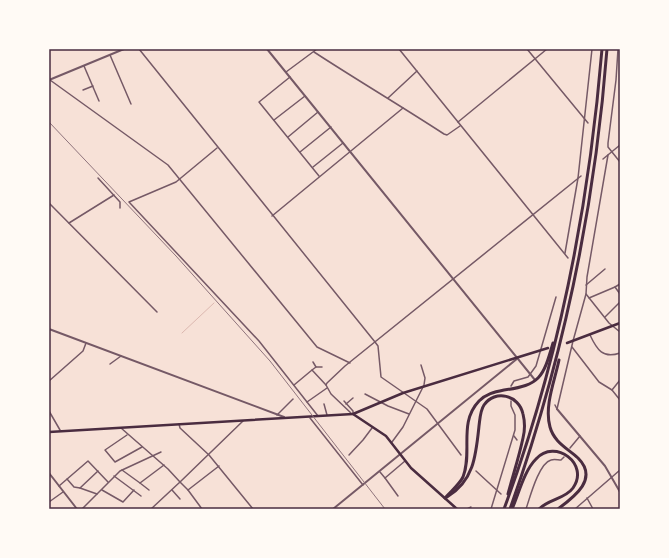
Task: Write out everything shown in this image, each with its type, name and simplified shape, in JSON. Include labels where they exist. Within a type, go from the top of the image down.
[{"type":"highway","points":[[504,509],[539,404],[566,298],[588,181],[602,49]]},
{"type":"highway","points":[[558,509],[579,491],[585,477],[580,461],[558,442],[552,433],[549,422],[549,406],[576,276],[593,180],[607,49]]},
{"type":"highway","points":[[445,498],[459,483],[463,475],[468,426],[472,411],[480,400],[486,395],[495,391],[523,387],[538,379],[543,372],[549,357],[566,298]]},
{"type":"highway","points":[[511,509],[544,406],[565,327]]},
{"type":"highway","points":[[445,498],[466,482],[473,468],[480,414],[484,405],[493,397],[507,396],[516,400],[521,407],[525,424],[523,438],[504,509]]},
{"type":"highway","points":[[511,509],[535,459],[550,451],[565,453],[576,467],[577,476],[575,484],[566,494],[549,501],[539,509]]},
{"type":"main road","points":[[567,343],[620,323]]},
{"type":"main road","points":[[49,432],[353,414],[403,393],[548,348]]},
{"type":"main road","points":[[353,414],[386,436],[400,456],[457,509]]},
{"type":"street","points":[[49,80],[124,49]]},
{"type":"street","points":[[139,49],[217,148],[378,346],[381,378],[427,409],[461,455]]},
{"type":"street","points":[[267,49],[535,380]]},
{"type":"street","points":[[286,72],[317,49]]},
{"type":"street","points":[[399,49],[568,258]]},
{"type":"street","points":[[527,49],[588,123]]},
{"type":"street","points":[[458,122],[547,49]]},
{"type":"street","points":[[565,253],[578,178],[592,49]]},
{"type":"street","points":[[618,49],[608,143],[612,152],[620,162]]},
{"type":"street","points":[[314,52],[369,88],[388,98],[447,135],[460,126]]},
{"type":"street","points":[[110,55],[131,104]]},
{"type":"street","points":[[84,66],[99,101]]},
{"type":"street","points":[[388,98],[417,71]]},
{"type":"street","points":[[290,77],[259,102],[319,176]]},
{"type":"street","points":[[49,80],[168,165],[317,348],[350,363]]},
{"type":"street","points":[[83,90],[93,86]]},
{"type":"street","points":[[274,120],[305,96]]},
{"type":"street","points":[[272,216],[403,108]]},
{"type":"street","points":[[288,137],[318,112]]},
{"type":"street","points":[[300,152],[331,127]]},
{"type":"street","points":[[604,142],[608,143]]},
{"type":"street","points":[[312,167],[343,143]]},
{"type":"street","points":[[603,159],[620,145]]},
{"type":"street","points":[[217,148],[180,178],[129,202],[259,341],[318,416]]},
{"type":"street","points":[[558,409],[573,341],[586,294],[587,277],[608,154]]},
{"type":"street","points":[[326,385],[375,342],[581,176]]},
{"type":"street","points":[[98,178],[120,202],[120,208]]},
{"type":"street","points":[[69,223],[114,195]]},
{"type":"street","points":[[49,203],[157,312]]},
{"type":"street","points":[[586,285],[605,269]]},
{"type":"street","points":[[589,298],[620,284]]},
{"type":"street","points":[[615,287],[620,294]]},
{"type":"street","points":[[586,294],[620,332]]},
{"type":"street","points":[[511,386],[514,381],[531,375],[536,366],[542,350],[556,297]]},
{"type":"street","points":[[605,317],[620,302]]},
{"type":"street","points":[[49,329],[285,418]]},
{"type":"street","points":[[590,335],[596,349],[604,355],[614,356],[620,353]]},
{"type":"street","points":[[49,381],[83,351],[86,342]]},
{"type":"street","points":[[572,347],[599,382],[612,390],[620,400]]},
{"type":"street","points":[[110,364],[121,356]]},
{"type":"street","points":[[333,509],[400,456],[518,358]]},
{"type":"street","points":[[314,362],[316,367]]},
{"type":"street","points":[[294,385],[316,367],[322,366]]},
{"type":"street","points":[[391,443],[409,414],[423,387],[424,378],[421,366]]},
{"type":"street","points":[[312,370],[326,385],[331,394],[353,414]]},
{"type":"street","points":[[612,390],[620,380]]},
{"type":"street","points":[[307,402],[327,388]]},
{"type":"street","points":[[366,394],[379,402],[409,414]]},
{"type":"street","points":[[346,404],[353,398]]},
{"type":"street","points":[[277,415],[293,400]]},
{"type":"street","points":[[491,509],[514,436],[516,419],[511,400]]},
{"type":"street","points":[[344,401],[353,411],[353,414]]},
{"type":"street","points":[[324,404],[327,415]]},
{"type":"street","points":[[555,405],[604,466],[620,492]]},
{"type":"street","points":[[49,411],[61,432]]},
{"type":"street","points":[[308,416],[363,485]]},
{"type":"street","points":[[151,509],[210,455],[244,420]]},
{"type":"street","points":[[179,424],[180,428],[210,455],[253,509]]},
{"type":"street","points":[[349,454],[363,440],[373,426]]},
{"type":"street","points":[[121,428],[127,435],[164,465],[188,490],[202,509]]},
{"type":"street","points":[[127,435],[105,450],[115,462],[142,447]]},
{"type":"street","points":[[514,436],[517,440]]},
{"type":"street","points":[[570,448],[580,436]]},
{"type":"street","points":[[82,509],[114,476],[122,470],[162,452]]},
{"type":"street","points":[[526,509],[541,469],[547,462],[552,460],[561,460],[564,457]]},
{"type":"street","points":[[59,486],[88,461],[108,482]]},
{"type":"street","points":[[385,478],[405,461]]},
{"type":"street","points":[[140,483],[164,465]]},
{"type":"street","points":[[538,465],[541,469]]},
{"type":"street","points":[[188,490],[219,466]]},
{"type":"street","points":[[122,470],[149,490]]},
{"type":"street","points":[[575,509],[620,470]]},
{"type":"street","points":[[80,488],[98,471]]},
{"type":"street","points":[[476,471],[502,494]]},
{"type":"street","points":[[380,472],[398,496]]},
{"type":"street","points":[[49,474],[78,509]]},
{"type":"street","points":[[114,476],[141,496]]},
{"type":"street","points":[[67,479],[74,487],[97,494]]},
{"type":"street","points":[[102,489],[122,502],[134,490]]},
{"type":"street","points":[[172,490],[180,499]]},
{"type":"street","points":[[49,502],[63,492]]},
{"type":"street","points":[[587,498],[593,509]]},
{"type":"street","points":[[466,509],[471,507]]},
{"type":"waterway","points":[[182,333],[214,303]]},
{"type":"railway","points":[[49,122],[176,256],[270,361],[385,509]]}]
